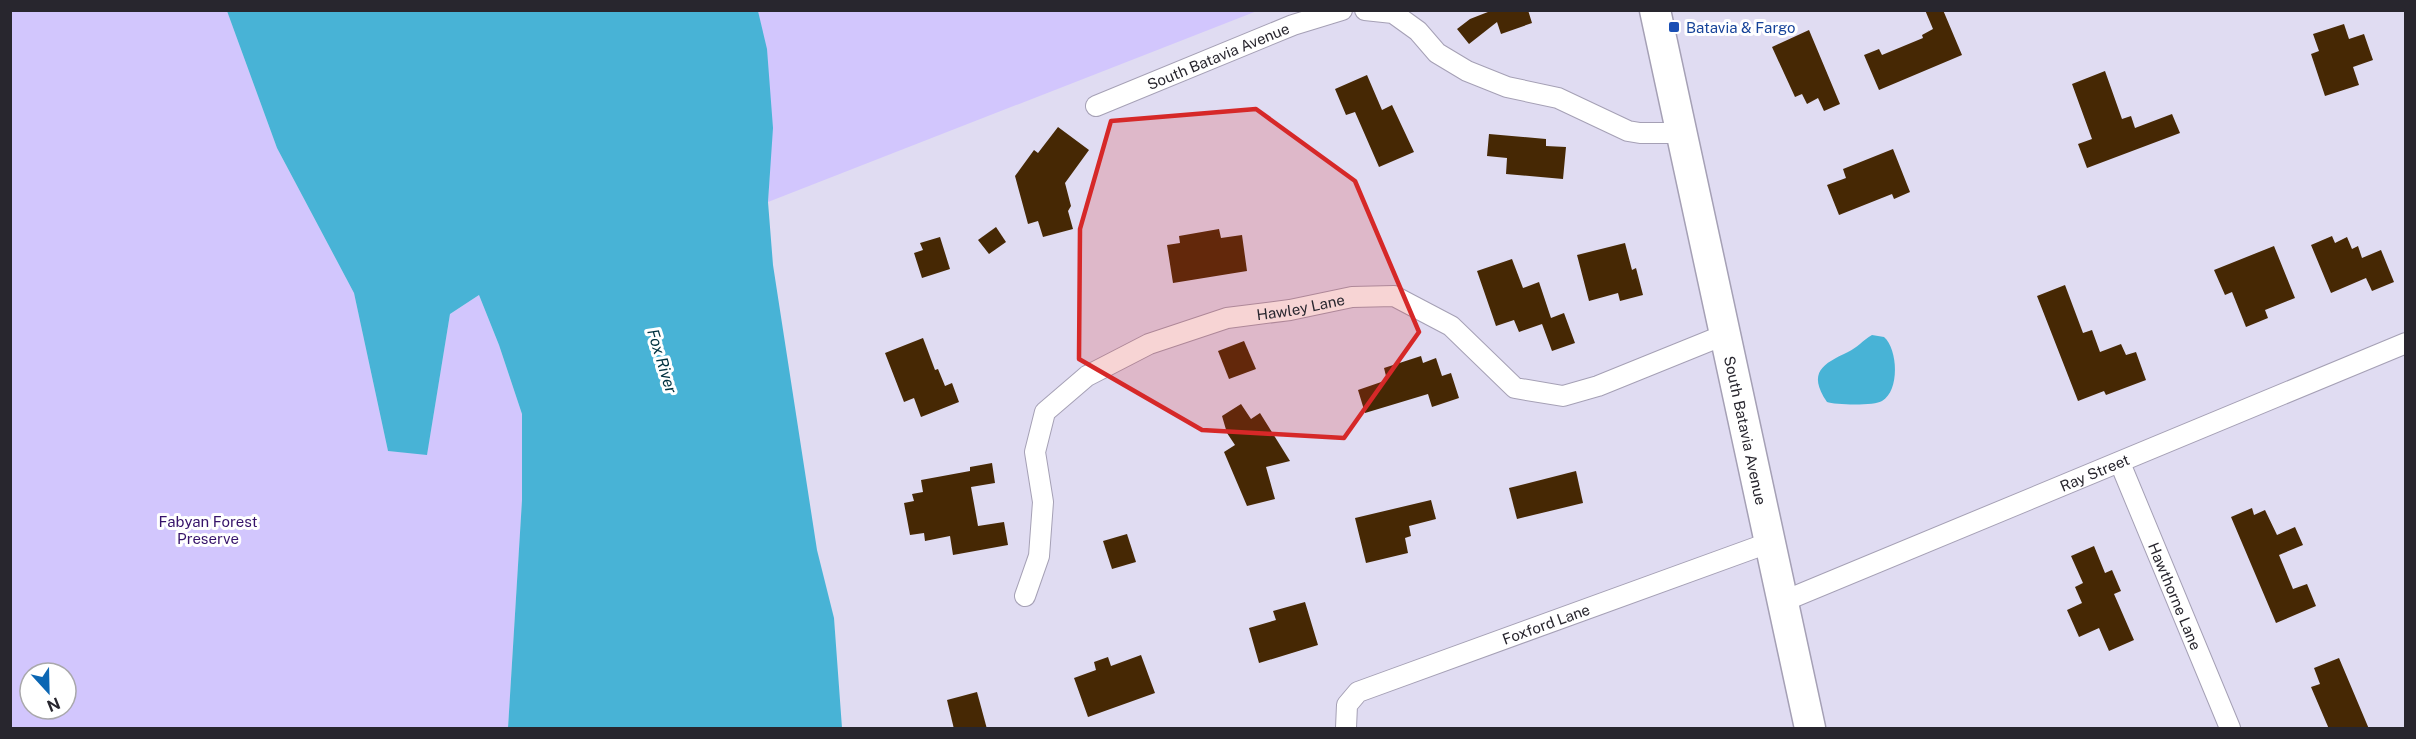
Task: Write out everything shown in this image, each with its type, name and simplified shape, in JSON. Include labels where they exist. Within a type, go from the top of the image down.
[{"type":"main road","name":"South Batavia Avenue","points":[[1655,10],[1810,729]]},
{"type":"street","name":"South Batavia Avenue","points":[[1096,106],[1293,25],[1342,10]]},
{"type":"street","points":[[1365,10],[1393,13],[1418,32],[1437,53],[1477,75],[1506,87],[1558,98],[1628,131],[1682,133]]},
{"type":"street","name":"Hawley Lane","points":[[1025,596],[1039,556],[1043,502],[1035,452],[1045,412],[1087,375],[1149,344],[1227,318],[1290,310],[1352,297],[1394,296],[1451,326],[1515,388],[1563,396],[1598,386],[1724,335]]},
{"type":"street","name":"Ray Street","points":[[1784,601],[2406,343]]},
{"type":"street","name":"Hawthorne Lane","points":[[2120,463],[2230,729]]},
{"type":"street","name":"Foxford Lane","points":[[1346,729],[1347,705],[1358,692],[1771,542]]},
{"type":"highlighted area","points":[[1256,109],[1355,181],[1419,332],[1344,438],[1202,430],[1079,359],[1080,229],[1111,121]]},
{"type":"green space","name":"Fabyan Forest Preserve","points":[[10,11],[227,11],[277,148],[354,293],[388,451],[427,454],[450,314],[479,295],[499,345],[522,414],[522,500],[508,728],[11,728]]},
{"type":"green space","points":[[758,11],[1257,11],[768,202],[769,83]]},
{"type":"water","name":"Fox River","points":[[227,11],[758,11],[767,49],[773,128],[768,202],[773,265],[817,550],[834,618],[842,728],[508,728],[522,500],[522,414],[499,345],[479,295],[450,314],[427,455],[388,451],[354,293],[277,148]]},
{"type":"water","points":[[1872,335],[1884,337],[1892,351],[1895,370],[1888,396],[1872,404],[1827,402],[1818,383],[1821,370],[1825,365]]},
{"type":"building","points":[[1493,10],[1528,10],[1532,23],[1501,34],[1497,22],[1469,44],[1457,29],[1470,19]]},
{"type":"building","points":[[1925,10],[1943,10],[1962,55],[1879,90],[1864,55],[1879,49],[1882,55],[1923,38],[1922,35],[1933,29]]},
{"type":"building","points":[[2344,24],[2349,39],[2364,34],[2373,60],[2353,67],[2359,85],[2325,96],[2311,54],[2319,51],[2313,34]]},
{"type":"building","points":[[1809,30],[1840,104],[1824,111],[1818,98],[1807,104],[1802,94],[1795,97],[1772,47]]},
{"type":"building","points":[[2105,71],[2122,119],[2131,116],[2135,128],[2172,114],[2180,133],[2087,168],[2078,144],[2092,139],[2072,84]]},
{"type":"building","points":[[1367,75],[1382,110],[1392,105],[1414,152],[1379,167],[1355,112],[1346,115],[1335,89]]},
{"type":"building","points":[[1058,127],[1089,150],[1065,183],[1071,206],[1068,211],[1073,229],[1043,237],[1038,221],[1028,224],[1015,176],[1034,150],[1038,153]]},
{"type":"building","points":[[1489,134],[1546,139],[1546,146],[1566,147],[1563,179],[1506,174],[1507,158],[1487,156]]},
{"type":"building","points":[[1893,149],[1910,192],[1894,199],[1892,194],[1839,215],[1827,185],[1846,178],[1843,169]]},
{"type":"building","points":[[996,227],[1006,242],[989,254],[978,240]]},
{"type":"building","points":[[1219,229],[1221,238],[1242,235],[1247,271],[1173,283],[1167,245],[1180,243],[1179,236]]},
{"type":"building","points":[[2332,236],[2335,243],[2347,237],[2352,249],[2358,246],[2362,258],[2381,250],[2394,282],[2372,291],[2366,278],[2331,293],[2311,245]]},
{"type":"building","points":[[940,237],[950,269],[922,278],[914,253],[923,250],[920,243]]},
{"type":"building","points":[[1625,243],[1632,270],[1636,268],[1643,295],[1620,301],[1618,293],[1589,301],[1577,255]]},
{"type":"building","points":[[2274,246],[2295,298],[2265,310],[2268,318],[2246,327],[2232,292],[2225,295],[2214,270]]},
{"type":"building","points":[[1512,259],[1523,288],[1539,282],[1551,318],[1564,313],[1575,343],[1552,351],[1542,324],[1519,332],[1514,320],[1496,326],[1477,271]]},
{"type":"building","points":[[2065,285],[2083,333],[2092,330],[2100,352],[2121,344],[2126,355],[2136,352],[2146,380],[2106,395],[2104,391],[2078,401],[2037,296]]},
{"type":"building","points":[[923,338],[935,370],[938,369],[945,386],[952,383],[959,402],[921,417],[914,398],[904,402],[885,353]]},
{"type":"building","points":[[1244,341],[1256,369],[1229,379],[1218,351]]},
{"type":"building","points":[[1421,356],[1423,363],[1436,358],[1442,376],[1451,373],[1459,398],[1432,407],[1428,394],[1365,413],[1358,390],[1387,380],[1384,368]]},
{"type":"building","points":[[1241,404],[1251,419],[1260,413],[1290,461],[1266,467],[1275,499],[1247,506],[1224,452],[1235,445],[1227,433],[1222,416]]},
{"type":"building","points":[[992,463],[995,483],[971,487],[978,526],[1004,522],[1008,545],[953,555],[950,536],[925,541],[924,533],[910,535],[904,503],[914,501],[912,494],[923,492],[921,480],[970,471],[970,467]]},
{"type":"building","points":[[1576,471],[1583,503],[1517,519],[1509,488]]},
{"type":"building","points":[[1431,500],[1436,519],[1409,526],[1411,536],[1405,538],[1408,553],[1366,563],[1355,518]]},
{"type":"building","points":[[2252,508],[2254,515],[2265,510],[2277,535],[2295,527],[2303,545],[2279,555],[2293,589],[2307,584],[2316,606],[2276,623],[2231,517]]},
{"type":"building","points":[[1127,534],[1136,562],[1112,569],[1103,541]]},
{"type":"building","points":[[2094,546],[2105,573],[2112,570],[2121,591],[2114,594],[2134,640],[2109,651],[2099,628],[2079,637],[2067,610],[2082,603],[2075,587],[2083,583],[2071,556]]},
{"type":"building","points":[[1305,602],[1318,645],[1259,663],[1249,628],[1276,620],[1273,611]]},
{"type":"building","points":[[1141,655],[1155,693],[1088,717],[1074,678],[1096,670],[1094,662],[1108,657],[1111,666]]},
{"type":"building","points":[[2339,658],[2369,729],[2329,729],[2311,687],[2320,684],[2314,668]]},
{"type":"building","points":[[977,692],[987,729],[954,729],[947,700]]},
{"type":"place","name":"Batavia & Fargo","points":[[1674,27]]}]
